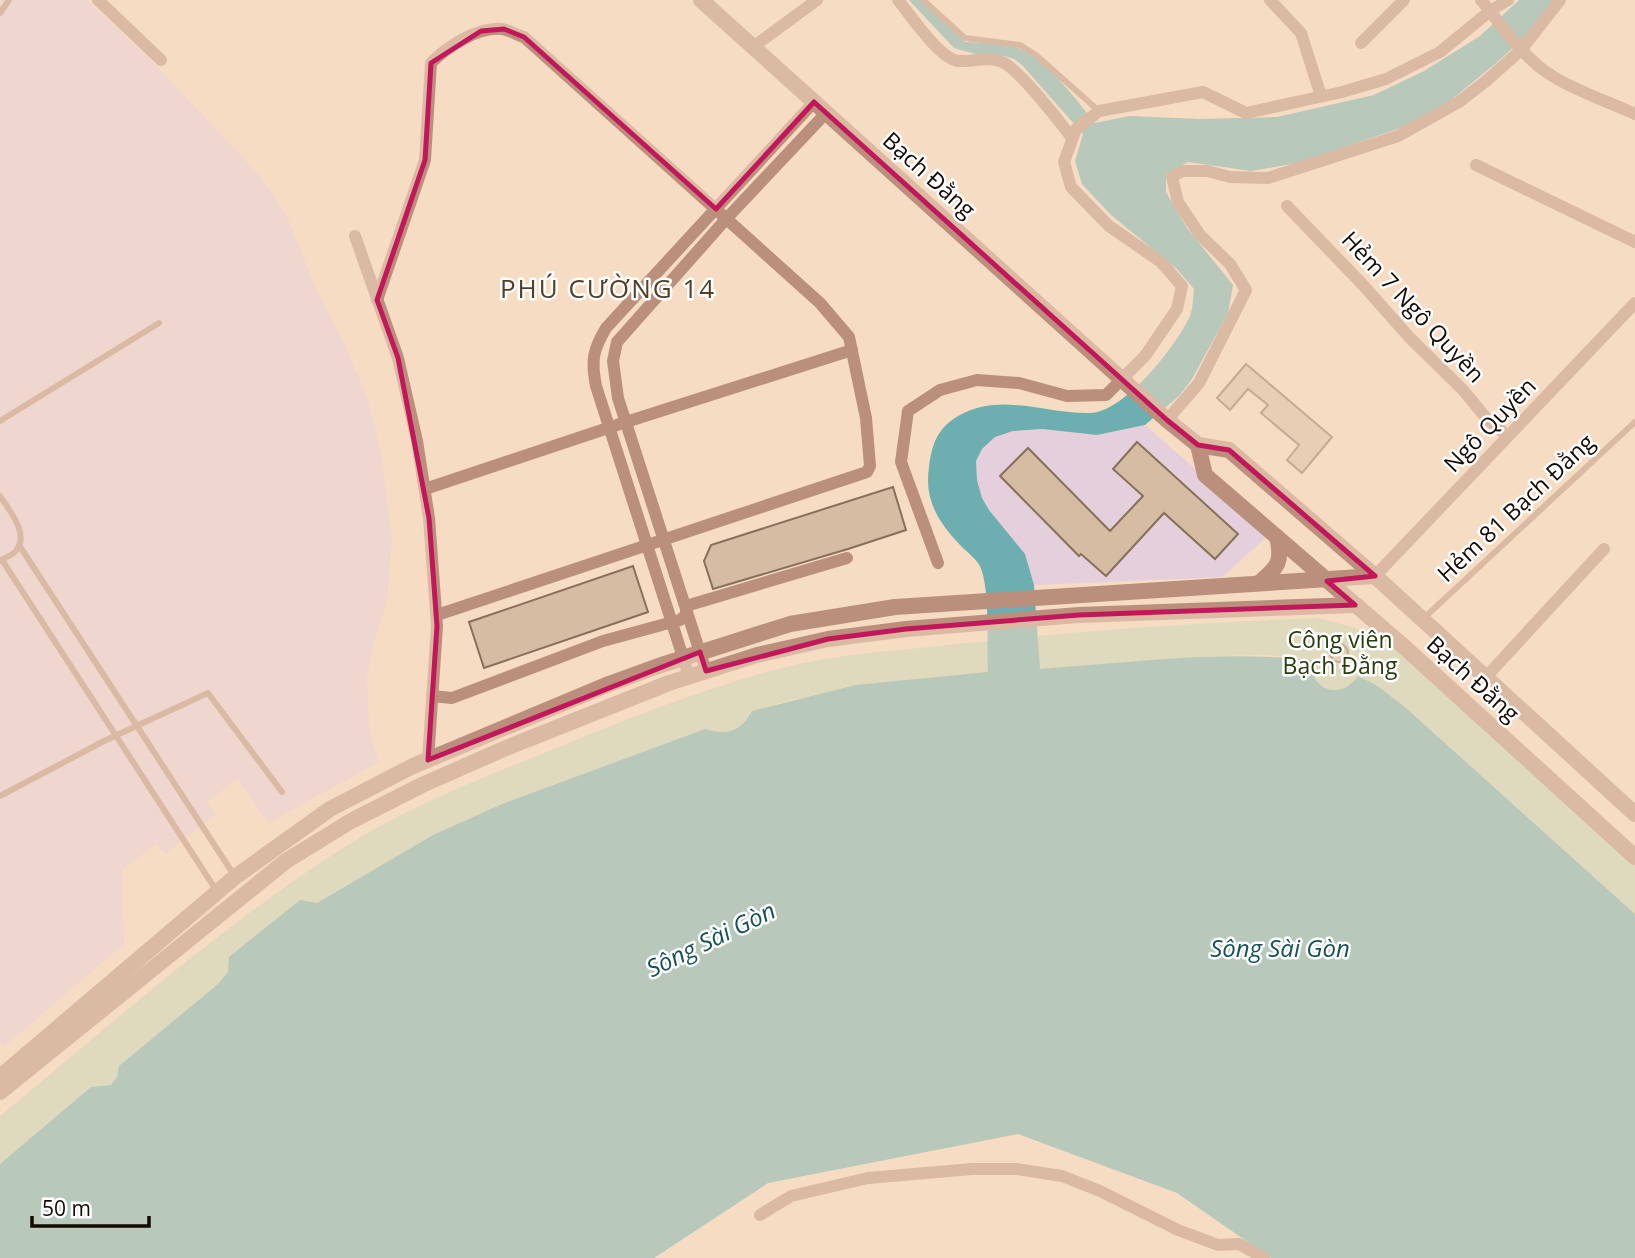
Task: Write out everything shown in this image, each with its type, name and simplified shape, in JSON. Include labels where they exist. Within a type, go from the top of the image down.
[{"type":"street","points":[[98,0],[161,60]]},
{"type":"street","points":[[753,47],[817,0]]},
{"type":"street","points":[[898,0],[945,57],[961,61],[988,59],[1003,62],[1074,133]]},
{"type":"street","points":[[1270,0],[1301,33],[1321,96]]},
{"type":"street","points":[[1362,43],[1404,0]]},
{"type":"street","points":[[1481,0],[1520,49],[1542,69],[1635,114]]},
{"type":"street","points":[[938,563],[901,462],[908,411],[940,390],[977,380],[1019,383],[1067,396],[1106,395],[1124,382],[1177,309],[1182,286],[1161,262],[1109,226],[1071,187],[1064,162],[1074,133],[1096,114],[1203,92],[1246,113],[1290,105],[1386,79],[1440,52],[1507,0]]},
{"type":"street","points":[[1167,420],[1199,383],[1246,290],[1230,264],[1200,235],[1178,202],[1172,177],[1182,171],[1207,171],[1230,177],[1268,178],[1398,136],[1459,102],[1520,49],[1560,0]]},
{"type":"street","name":"Bạch Đằng","points":[[708,2],[753,47],[1167,420],[1198,446],[1229,450],[1375,576],[1635,814]]},
{"type":"street","points":[[377,300],[425,160],[431,63],[443,51],[481,31],[504,29],[524,37],[820,303],[849,337],[866,418],[870,466],[867,472],[436,615]]},
{"type":"street","points":[[689,676],[596,386],[592,368],[594,348],[606,328],[716,209],[820,108]]},
{"type":"street","points":[[432,696],[452,698],[603,641],[683,618],[687,612],[618,398],[613,361],[617,341],[727,218],[820,108]]},
{"type":"street","points":[[1476,165],[1635,242]]},
{"type":"street","name":"Hẻm 7 Ngô Quyền","points":[[1287,206],[1409,338],[1508,436]]},
{"type":"street","points":[[355,236],[398,358],[425,489],[436,615],[428,760]]},
{"type":"street","name":"Ngô Quyền","points":[[1375,576],[1635,303]]},
{"type":"street","points":[[425,489],[852,350]]},
{"type":"street","name":"Bạch Đằng","points":[[1198,446],[1205,475],[1401,644],[1635,857]]},
{"type":"street","points":[[1259,583],[1279,563],[1281,552],[1277,537]]},
{"type":"street","points":[[1485,678],[1604,549]]},
{"type":"street","points":[[685,607],[847,558]]},
{"type":"street","points":[[0,1077],[226,884],[331,809],[428,760],[609,684],[683,657],[790,624],[895,607],[1375,576]]},
{"type":"street","points":[[0,1092],[286,861],[329,834],[422,785],[506,748],[689,676],[757,655],[828,639],[906,629],[1079,615],[1355,605],[1375,576]]},
{"type":"street","points":[[685,607],[706,671]]},
{"type":"street","points":[[1401,644],[1422,620]]},
{"type":"street","points":[[1542,773],[1564,750]]},
{"type":"street","points":[[226,884],[238,899]]},
{"type":"street","points":[[760,1215],[791,1196],[868,1178],[972,1169],[1016,1169],[1062,1176],[1100,1191],[1178,1230],[1218,1245],[1239,1244],[1264,1258]]},
{"type":"lane","points":[[0,13],[9,0]]},
{"type":"lane","points":[[923,0],[965,38],[1020,45],[1036,55],[1096,114]]},
{"type":"lane","points":[[0,421],[159,323]]},
{"type":"lane","name":"Hẻm 81 Bạch Đằng","points":[[1422,620],[1635,422]]},
{"type":"lane","points":[[0,496],[18,524],[20,538],[15,552],[1,560],[116,735],[226,884]]},
{"type":"lane","points":[[19,545],[136,726],[226,884]]},
{"type":"lane","points":[[0,796],[116,735],[208,693],[282,792]]},
{"type":"highlighted area","points":[[504,29],[524,37],[716,209],[814,102],[1167,420],[1198,445],[1229,450],[1375,576],[1327,581],[1355,605],[1079,615],[906,629],[828,639],[706,671],[700,652],[428,760],[437,626],[429,518],[398,358],[377,300],[425,160],[431,63],[481,31]]},
{"type":"shaded area","points":[[0,0],[86,0],[144,53],[262,178],[287,217],[316,289],[345,345],[367,397],[381,451],[392,540],[387,602],[374,641],[367,677],[369,728],[379,762],[268,823],[238,779],[207,802],[216,814],[166,854],[156,844],[122,870],[124,944],[5,1046],[0,1042]]},
{"type":"shaded area","points":[[1145,425],[1270,534],[1222,577],[1034,585],[1025,554],[982,498],[976,461],[982,449],[995,437],[1013,431],[1042,429],[1097,435]]},
{"type":"green space","name":"Công viên Bạch Đằng","points":[[1319,618],[1358,629],[1400,651],[1635,864],[1635,914],[1406,708],[1353,683],[1337,690],[1324,688],[1314,677],[1311,660],[1266,655],[1214,656],[795,699],[752,711],[743,724],[733,730],[720,732],[705,729],[502,804],[433,835],[317,903],[228,972],[218,984],[119,1066],[117,1077],[111,1085],[91,1087],[0,1164],[0,1116],[215,939],[351,843],[421,805],[493,774],[691,696],[751,676],[823,659],[1087,632]]},
{"type":"water","name":"Sông Sài Gòn","points":[[909,0],[921,0],[965,42],[1003,45],[1026,51],[1059,79],[1095,123],[1129,116],[1200,119],[1277,117],[1374,95],[1424,71],[1480,36],[1519,0],[1557,0],[1526,36],[1495,64],[1445,105],[1418,122],[1298,163],[1251,171],[1188,162],[1166,174],[1166,192],[1187,228],[1233,285],[1228,313],[1192,379],[1179,396],[1145,425],[1097,435],[1042,429],[1013,431],[995,437],[982,449],[976,461],[977,480],[989,510],[1025,554],[1034,585],[1040,669],[1176,658],[1244,656],[1312,660],[1312,671],[1316,679],[1328,689],[1343,688],[1358,676],[1376,685],[1406,708],[1635,914],[1635,1258],[1271,1258],[1177,1193],[1018,1134],[768,1183],[654,1258],[0,1258],[0,1164],[91,1087],[111,1085],[117,1077],[119,1066],[218,984],[228,972],[229,957],[300,900],[317,903],[433,835],[502,804],[705,729],[726,732],[738,728],[752,711],[856,685],[988,672],[987,602],[980,566],[940,520],[931,501],[928,479],[930,458],[937,436],[952,420],[976,408],[1008,405],[1090,413],[1104,410],[1118,402],[1148,375],[1174,343],[1190,316],[1194,289],[1177,269],[1111,215],[1082,184],[1075,161],[1083,134],[1022,65],[1004,56],[975,54],[954,48]]},
{"type":"building","points":[[1246,364],[1332,437],[1302,473],[1287,460],[1299,445],[1261,413],[1268,405],[1248,389],[1230,410],[1217,398]]},
{"type":"building","points":[[1137,442],[1238,534],[1215,559],[1164,513],[1106,576],[1081,554],[1079,556],[1000,476],[1028,448],[1110,531],[1143,496],[1113,469]]},
{"type":"building","points":[[893,487],[906,530],[713,589],[704,561],[711,545]]},
{"type":"building","points":[[633,566],[648,612],[484,668],[469,622]]},
{"type":"building","points":[[1339,644],[1345,647],[1348,653],[1345,659],[1339,662],[1333,659],[1330,653],[1333,647]]},
{"type":"district","name":"PHÚ CƯỜNG 14","points":[[608,289]]}]
